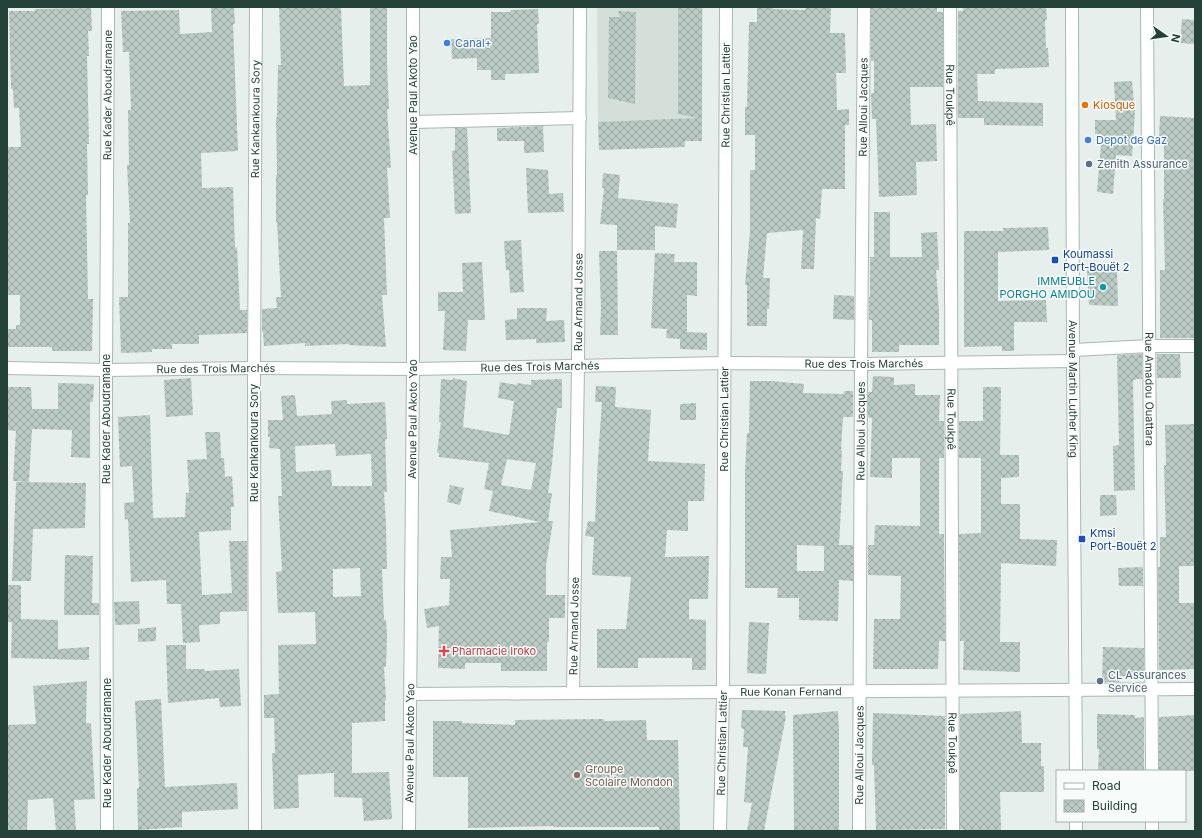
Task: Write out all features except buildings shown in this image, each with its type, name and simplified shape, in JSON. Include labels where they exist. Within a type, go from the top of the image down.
[{"type":"street","name":"Rue Kader Aboudramane","points":[[107,831],[106,370],[108,7]]},
{"type":"street","name":"Rue Kankankoura Sory","points":[[255,831],[254,368],[256,7]]},
{"type":"street","name":"Avenue Paul Akoto Yao","points":[[409,831],[413,369],[413,7]]},
{"type":"street","name":"Rue Armand Josse","points":[[573,693],[578,366],[580,7]]},
{"type":"street","name":"Rue Christian Lattier","points":[[720,831],[723,693],[726,363],[726,7]]},
{"type":"street","name":"Rue Alloui Jacques","points":[[859,831],[864,7]]},
{"type":"street","name":"Rue Toukpê","points":[[950,7],[952,831]]},
{"type":"street","name":"Avenue Martin Luther King","points":[[1072,7],[1076,770]]},
{"type":"street","name":"Rue Amadou Ouattara","points":[[1147,7],[1152,770]]},
{"type":"street","points":[[413,122],[580,118]]},
{"type":"street","name":"Rue des Trois Marchés","points":[[7,368],[106,370],[254,368],[413,369],[726,363],[861,364],[950,362],[1073,356],[1150,346],[1195,346]]},
{"type":"street","name":"Rue Konan Fernand","points":[[411,694],[1195,689]]},
{"type":"shaded area","points":[[597,7],[703,7],[702,119],[598,122]]},
{"type":"place","name":"Canal+","points":[[447,43]]},
{"type":"place","name":"Kiosque","points":[[1085,105]]},
{"type":"place","name":"Depot de Gaz","points":[[1088,140]]},
{"type":"place","name":"Zenith Assurance","points":[[1089,164]]},
{"type":"place","name":"Koumassi Port-Bouët 2","points":[[1055,260]]},
{"type":"place","name":"IMMEUBLE PORGHO AMIDOU","points":[[1103,287]]},
{"type":"place","name":"Kmsi Port-Bouët 2","points":[[1082,539]]},
{"type":"place","name":"Pharmacie Iroko","points":[[444,651]]},
{"type":"place","name":"CL Assurances Service","points":[[1100,681]]},
{"type":"place","name":"Groupe Scolaire Mondon","points":[[577,775]]}]
